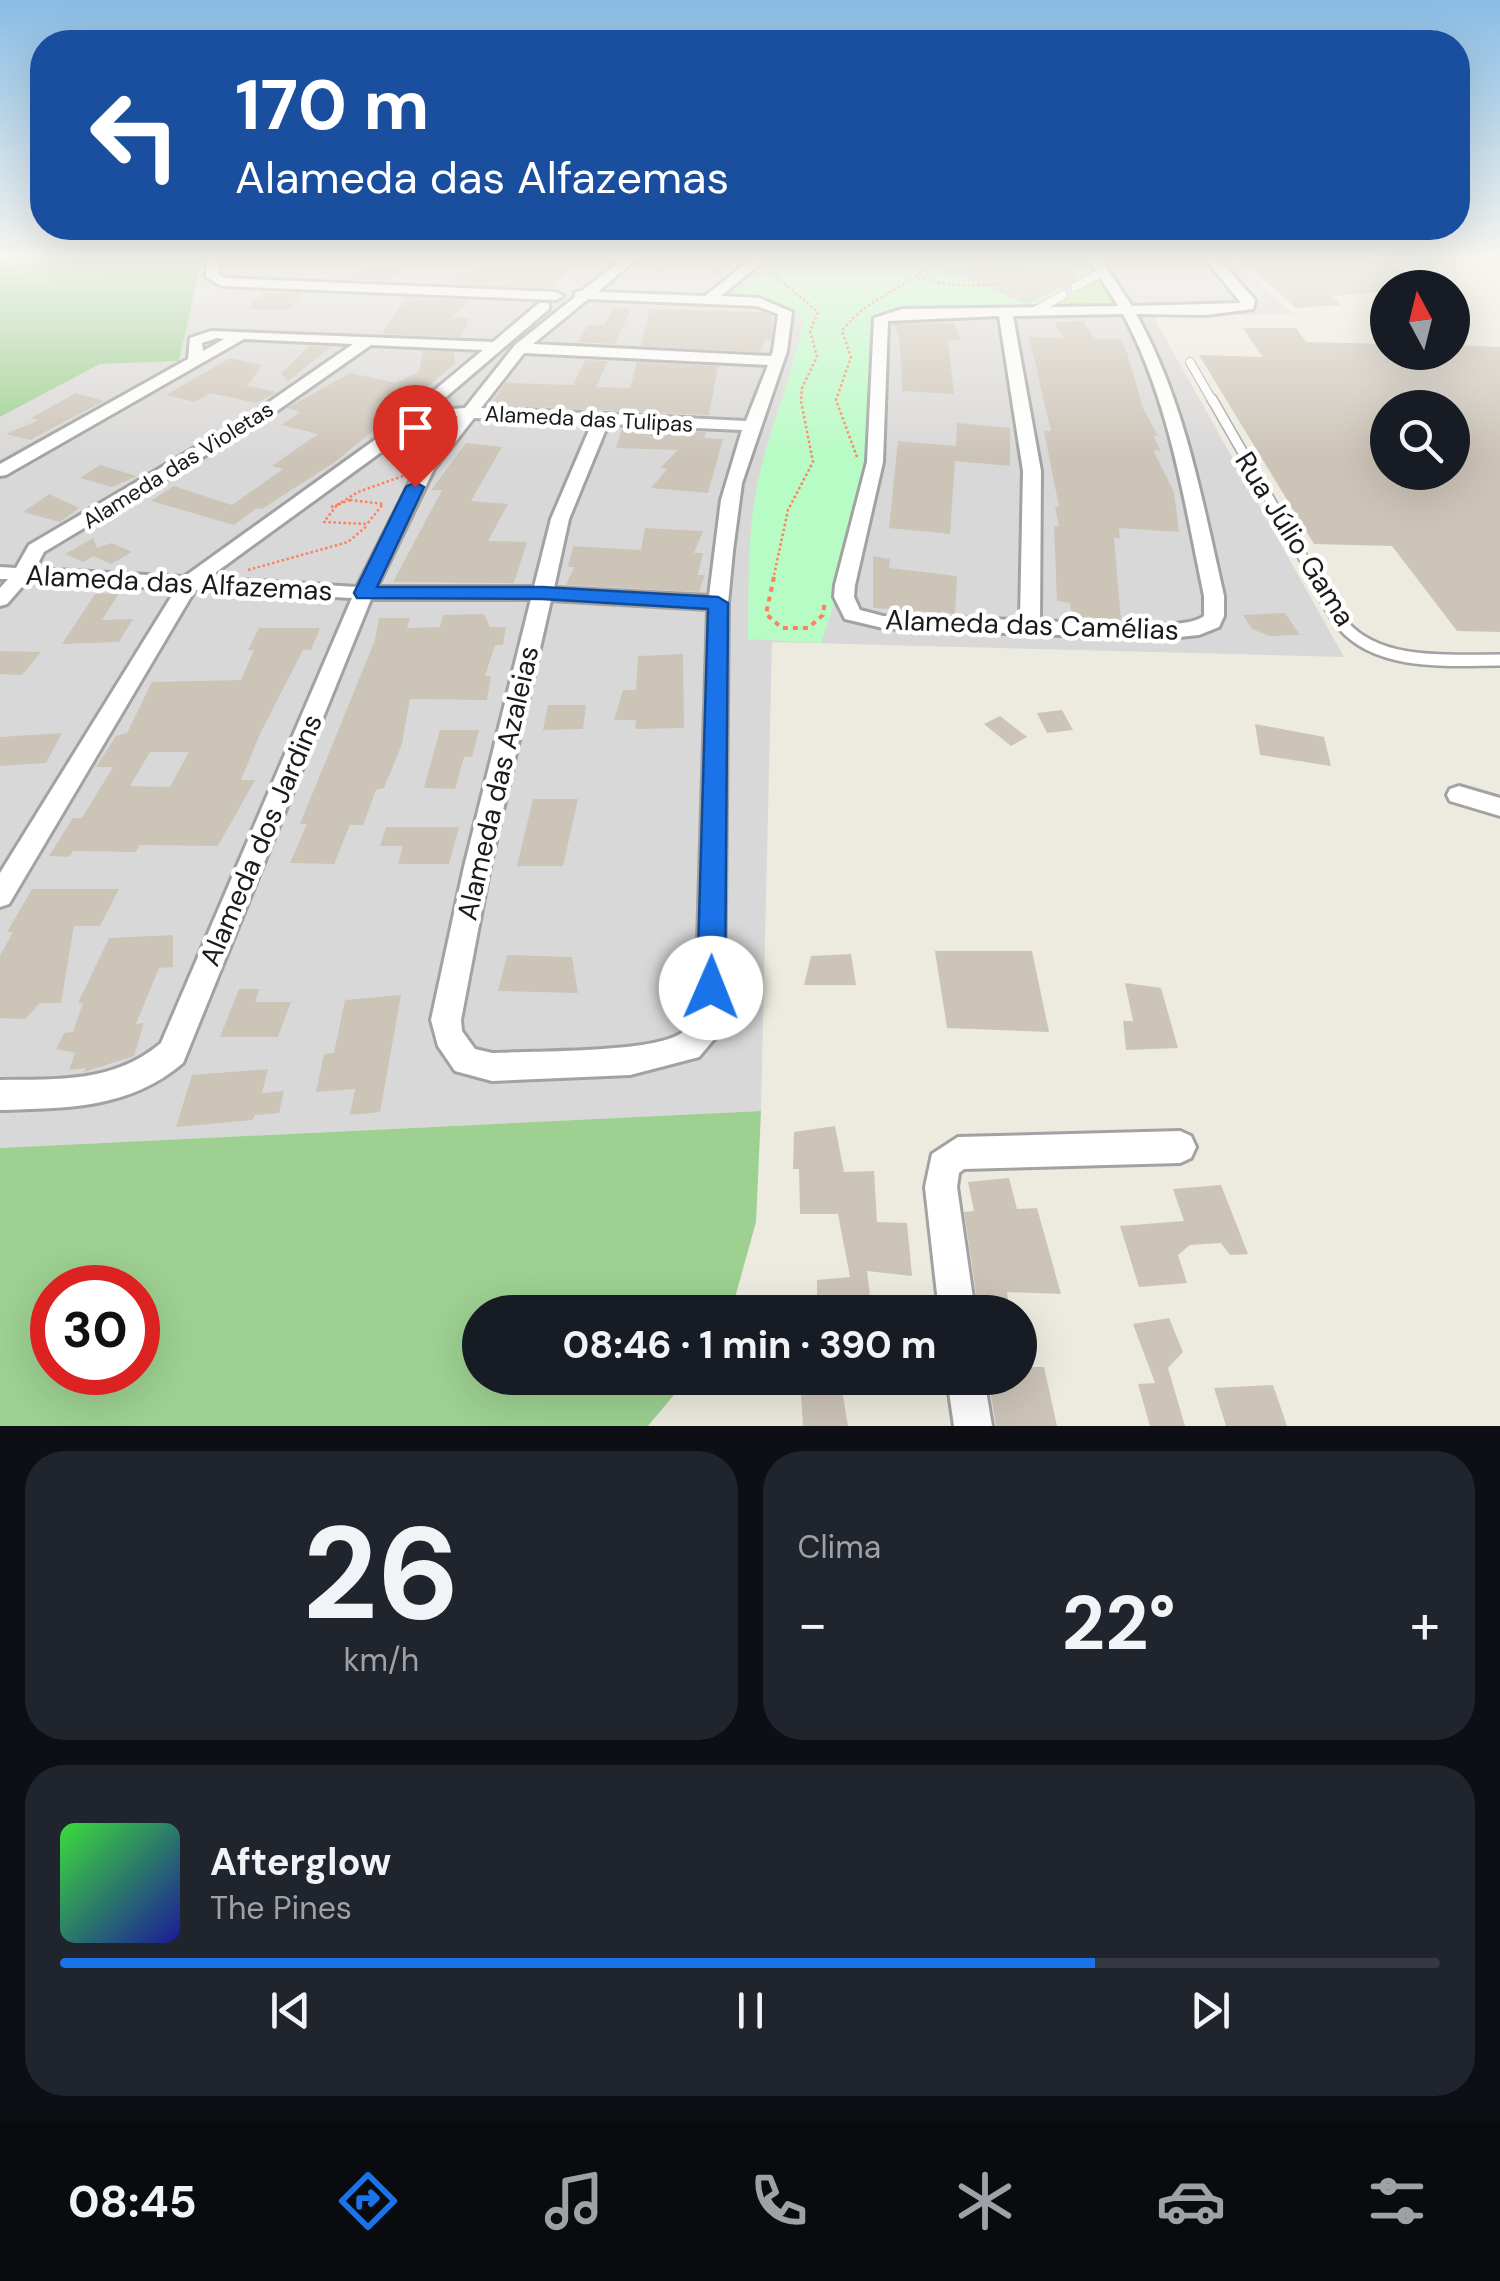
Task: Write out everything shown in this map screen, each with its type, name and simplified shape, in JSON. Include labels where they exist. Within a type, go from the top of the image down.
[{"type":"street","points":[[0,896],[189,583],[424,408],[522,325]]},
{"type":"street","name":"Alameda dos Jardins","points":[[0,1095],[112,1090],[144,1077],[172,1053],[364,593],[426,468],[520,348],[547,325]]},
{"type":"street","points":[[718,603],[738,466],[785,325]]},
{"type":"street","name":"Alameda das Camélias","points":[[879,325],[882,378],[874,462],[845,585],[844,597],[852,614],[882,622],[1159,632],[1212,622],[1216,605],[1184,459],[1165,397],[1133,325]]},
{"type":"street","points":[[1007,325],[1032,471],[1030,627]]},
{"type":"street","points":[[0,471],[241,335],[497,346]]},
{"type":"street","name":"Alameda das Violetas","points":[[0,600],[23,574],[36,549],[255,419],[369,340]]},
{"type":"street","points":[[520,348],[774,362]]},
{"type":"street","name":"Alameda das Tulipas","points":[[424,408],[754,426]]},
{"type":"street","name":"Alameda das Azaleias","points":[[602,420],[560,519],[476,867],[446,1020],[448,1036],[466,1060],[507,1068],[630,1061],[688,1047],[705,1029],[710,1008],[718,603]]},
{"type":"street","name":"Alameda das Alfazemas","points":[[0,573],[364,593],[542,593],[718,603]]},
{"type":"street","points":[[1459,794],[1500,807]]},
{"type":"street","points":[[956,1295],[941,1187],[943,1165],[958,1153],[1180,1147]]},
{"type":"street","points":[[968,1395],[973,1426]]},
{"type":"lane","name":"Rua Júlio Gama","points":[[1190,362],[1344,626],[1370,648],[1407,659],[1500,660]]},
{"type":"path","points":[[813,325],[810,331],[817,357],[802,388],[801,400],[814,450],[807,478],[788,510],[766,614],[782,628],[808,628],[822,615],[825,598]]},
{"type":"path","points":[[847,325],[842,331],[851,357],[836,400],[859,467]]},
{"type":"path","points":[[368,524],[344,527],[324,522],[331,507],[365,488],[426,468]]},
{"type":"path","points":[[243,571],[348,542],[379,516],[383,504],[350,500],[331,507]]},
{"type":"shaded area","points":[[187,325],[1158,325],[1344,657],[772,642],[761,1111],[0,1148],[0,417],[100,364],[179,361]]},
{"type":"green space","points":[[0,325],[187,325],[179,361],[100,364],[0,417]]},
{"type":"green space","points":[[803,325],[876,325],[874,440],[837,596],[821,643],[748,639],[753,509],[766,448]]},
{"type":"green space","points":[[761,1111],[756,1222],[736,1295],[462,1295],[462,1395],[674,1395],[648,1426],[0,1426],[0,1148]]},
{"type":"building","points":[[388,325],[467,325],[460,337],[382,334]]},
{"type":"building","points":[[588,325],[624,325],[615,344],[578,342]]},
{"type":"building","points":[[646,325],[772,325],[771,340],[765,339],[760,352],[641,346]]},
{"type":"building","points":[[894,325],[955,325],[960,340],[948,340],[954,394],[902,391],[900,342]]},
{"type":"building","points":[[1055,325],[1085,325],[1094,339],[1121,339],[1143,408],[1158,436],[1153,436],[1161,451],[1153,450],[1174,492],[1179,532],[1119,528],[1120,538],[1114,538],[1121,620],[1072,616],[1070,603],[1057,601],[1054,526],[1059,526],[1055,507],[1059,507],[1044,431],[1051,431],[1029,337],[1063,338]]},
{"type":"building","points":[[1243,328],[1296,328],[1306,342],[1370,344],[1370,370],[1470,370],[1470,346],[1500,347],[1500,632],[1457,631],[1392,546],[1314,544],[1199,355],[1263,357]]},
{"type":"building","points":[[309,346],[331,347],[288,381],[281,374]]},
{"type":"building","points":[[423,351],[454,352],[455,364],[335,462],[234,525],[151,501],[174,486],[232,505],[283,469],[272,466],[318,434],[281,425],[300,412],[287,408],[350,373],[396,383],[419,372]]},
{"type":"building","points":[[230,358],[262,365],[247,386],[277,392],[256,403],[210,393],[195,402],[166,395]]},
{"type":"building","points":[[585,360],[608,361],[596,387],[630,388],[637,362],[718,366],[709,415],[491,405],[505,383],[573,385]]},
{"type":"building","points":[[76,393],[104,401],[30,440],[6,434],[39,420],[31,418]]},
{"type":"building","points":[[957,423],[1010,428],[1010,466],[955,461],[950,534],[889,528],[898,441],[956,446]]},
{"type":"building","points":[[622,428],[706,432],[704,438],[723,439],[708,493],[651,488],[667,469],[660,468],[678,450],[616,448]]},
{"type":"building","points":[[466,443],[502,447],[471,501],[508,504],[488,541],[527,542],[514,583],[393,582],[442,490],[431,490]]},
{"type":"building","points":[[100,465],[137,476],[112,487],[80,478]]},
{"type":"building","points":[[49,494],[79,508],[60,522],[23,512]]},
{"type":"building","points":[[645,528],[703,531],[694,553],[703,553],[698,575],[705,575],[699,592],[566,585],[574,567],[568,567],[573,546],[641,550]]},
{"type":"building","points":[[93,538],[97,548],[112,543],[132,552],[111,564],[93,556],[83,562],[65,554]]},
{"type":"building","points":[[873,556],[890,559],[889,568],[957,576],[955,614],[873,608]]},
{"type":"building","points":[[119,593],[102,620],[133,619],[119,642],[62,644],[95,594]]},
{"type":"building","points":[[1285,613],[1300,635],[1269,636],[1252,629],[1243,615]]},
{"type":"building","points":[[484,614],[490,627],[506,627],[503,645],[495,645],[485,676],[491,676],[487,700],[410,699],[402,744],[384,788],[376,790],[363,825],[350,825],[334,864],[290,863],[307,824],[300,824],[375,640],[379,618],[410,618],[407,628],[440,627],[443,615]]},
{"type":"building","points":[[259,628],[320,628],[311,650],[303,650],[260,734],[241,780],[255,780],[218,846],[140,845],[136,852],[73,851],[69,857],[49,856],[73,818],[82,818],[113,767],[96,767],[116,736],[127,733],[152,682],[241,680],[254,650],[248,650]],"holes":[[[150,752],[189,752],[170,787],[130,786]]]},
{"type":"building","points":[[0,651],[41,652],[22,675],[0,674]]},
{"type":"building","points":[[683,654],[684,728],[635,729],[636,720],[614,720],[623,690],[636,690],[638,656]]},
{"type":"building","points":[[548,705],[586,705],[583,729],[543,730]]},
{"type":"building","points":[[1062,710],[1073,730],[1047,733],[1037,713]]},
{"type":"building","points":[[1000,716],[1027,737],[1011,746],[984,724]]},
{"type":"building","points":[[1255,724],[1324,737],[1331,766],[1260,755]]},
{"type":"building","points":[[440,730],[479,730],[472,757],[464,757],[455,789],[424,788]]},
{"type":"building","points":[[62,733],[46,763],[0,766],[0,737]]},
{"type":"building","points":[[533,799],[578,799],[563,866],[517,866]]},
{"type":"building","points":[[386,827],[459,827],[449,864],[398,864],[403,846],[380,846]]},
{"type":"building","points":[[32,889],[119,889],[100,926],[74,926],[61,1003],[40,1003],[25,1019],[0,1018],[0,956],[13,932],[7,932]]},
{"type":"building","points":[[173,935],[173,967],[159,968],[136,1024],[144,1023],[134,1056],[84,1072],[86,1068],[69,1070],[75,1053],[56,1049],[64,1033],[73,1032],[83,1003],[78,1003],[109,938]]},
{"type":"building","points":[[935,951],[1032,951],[1049,1032],[947,1028]]},
{"type":"building","points":[[851,954],[856,985],[804,985],[811,956]]},
{"type":"building","points":[[507,955],[572,957],[578,993],[498,991]]},
{"type":"building","points":[[1125,983],[1161,988],[1178,1048],[1126,1050],[1123,1021],[1133,1021]]},
{"type":"building","points":[[239,989],[260,989],[255,1002],[291,1002],[278,1037],[220,1037]]},
{"type":"building","points":[[401,995],[380,1112],[350,1115],[355,1089],[316,1092],[324,1054],[334,1053],[345,1000]]},
{"type":"building","points":[[268,1069],[262,1093],[284,1091],[279,1113],[255,1115],[252,1120],[176,1127],[192,1075]]},
{"type":"building","points":[[835,1126],[844,1172],[874,1171],[877,1222],[907,1223],[912,1276],[867,1271],[870,1295],[817,1295],[817,1280],[850,1277],[838,1214],[800,1214],[799,1169],[793,1169],[794,1132]]},
{"type":"building","points":[[1009,1178],[1017,1209],[1037,1208],[1061,1294],[976,1295],[964,1212],[974,1211],[968,1182]]},
{"type":"building","points":[[1221,1185],[1248,1254],[1230,1255],[1221,1243],[1190,1245],[1178,1255],[1187,1283],[1139,1287],[1120,1226],[1184,1221],[1173,1189]]},
{"type":"building","points":[[1169,1318],[1183,1352],[1168,1368],[1185,1426],[1150,1426],[1138,1384],[1155,1383],[1133,1324]]},
{"type":"building","points":[[1037,1367],[1044,1367],[1057,1426],[996,1426],[991,1395],[1037,1395]]},
{"type":"building","points":[[1273,1385],[1287,1426],[1226,1426],[1214,1388]]},
{"type":"building","points":[[801,1395],[843,1395],[848,1426],[803,1426]]},
{"type":"route","points":[[415,487],[364,593],[542,593],[718,603],[711,988]]}]
